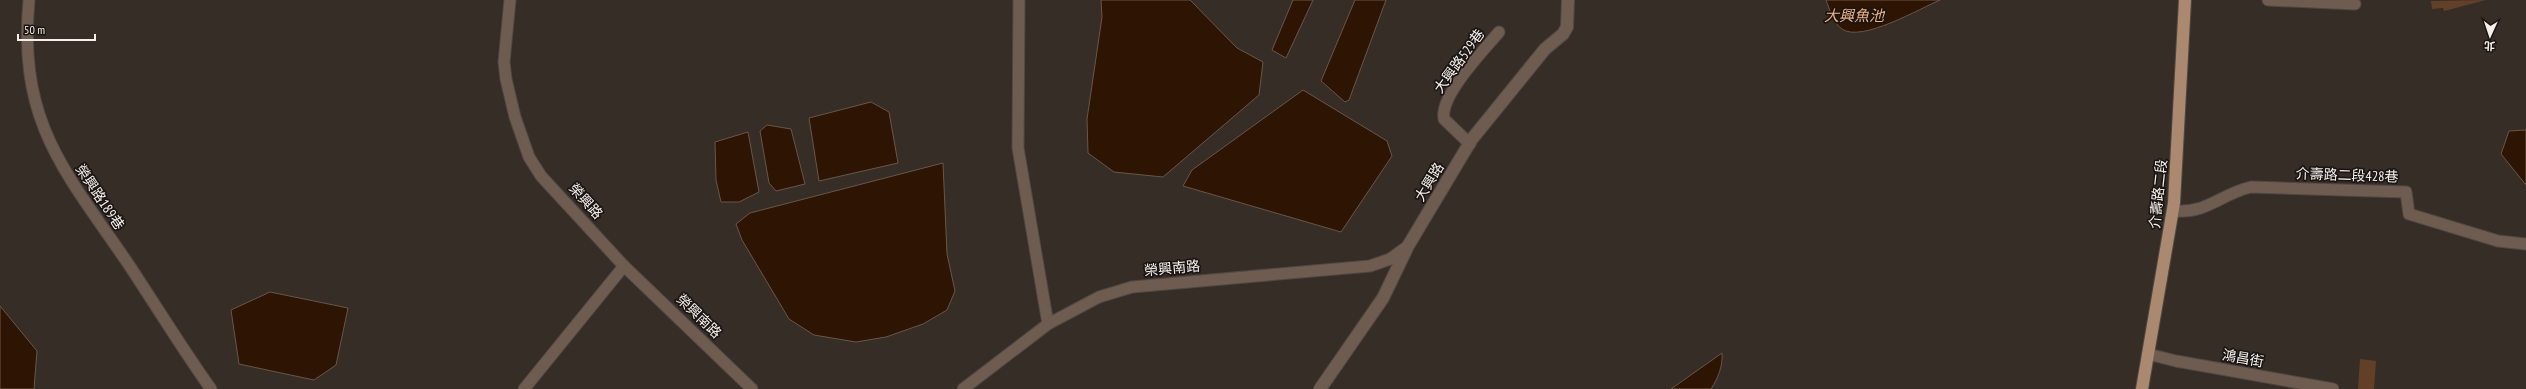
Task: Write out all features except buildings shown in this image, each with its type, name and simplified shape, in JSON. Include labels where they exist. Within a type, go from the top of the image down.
[{"type":"main road","name":"介壽路二段","points":[[2142,389],[2173,211],[2185,0]]},
{"type":"street","name":"榮興路189巷","points":[[29,0],[27,41],[30,82],[35,106],[56,157],[71,184],[142,284],[211,389]]},
{"type":"street","name":"榮興路","points":[[510,0],[504,62],[506,79],[515,117],[529,157],[541,176],[624,266]]},
{"type":"street","points":[[1019,0],[1018,148],[1048,324]]},
{"type":"street","name":"大興路","points":[[1320,389],[1383,298],[1408,246],[1470,144],[1497,106],[1545,49],[1562,34],[1567,27],[1568,0]]},
{"type":"street","points":[[2268,0],[2355,4]]},
{"type":"street","name":"大興路529巷","points":[[1470,144],[1444,119],[1445,104],[1453,89],[1499,32]]},
{"type":"street","name":"介壽路二段428巷","points":[[2173,211],[2189,212],[2208,207],[2233,191],[2251,187],[2406,192],[2409,214],[2498,241],[2526,244]]},
{"type":"street","name":"榮興南路","points":[[963,389],[1048,324],[1099,297],[1132,287],[1370,266],[1390,259],[1408,246]]},
{"type":"street","points":[[524,389],[624,266]]},
{"type":"street","name":"榮興南路","points":[[624,266],[752,389]]},
{"type":"street","name":"鴻昌街","points":[[2148,354],[2176,361],[2333,389]]},
{"type":"shaded area","points":[[2486,0],[2444,11],[2443,8],[2432,9],[2431,1]]},
{"type":"shaded area","points":[[2360,359],[2376,361],[2374,389],[2358,389]]},
{"type":"water","points":[[1101,0],[1190,0],[1237,48],[1263,62],[1259,95],[1163,177],[1114,172],[1088,153],[1087,119],[1102,17]]},
{"type":"water","points":[[1293,0],[1313,0],[1286,58],[1272,50]]},
{"type":"water","points":[[1355,0],[1386,0],[1349,100],[1345,102],[1321,81]]},
{"type":"water","name":"大興魚池","points":[[1826,0],[1940,0],[1891,23],[1863,32],[1851,32],[1842,29],[1836,23]]},
{"type":"water","points":[[1303,90],[1387,141],[1392,156],[1341,232],[1183,186],[1192,170]]},
{"type":"water","points":[[871,102],[889,112],[898,163],[819,181],[809,118]]},
{"type":"water","points":[[767,125],[791,129],[805,184],[776,191],[769,183],[760,131]]},
{"type":"water","points":[[2526,130],[2526,185],[2501,154],[2509,131]]},
{"type":"water","points":[[748,132],[759,192],[739,202],[721,202],[716,180],[715,142]]},
{"type":"water","points":[[943,163],[947,254],[955,291],[947,310],[923,324],[886,337],[856,342],[814,335],[789,319],[742,240],[736,224],[750,213]]},
{"type":"water","points":[[270,292],[348,308],[336,365],[314,380],[239,364],[231,310]]},
{"type":"water","points":[[0,306],[37,351],[34,389],[0,389]]},
{"type":"water","points":[[1722,353],[1720,372],[1711,389],[1671,389]]}]
